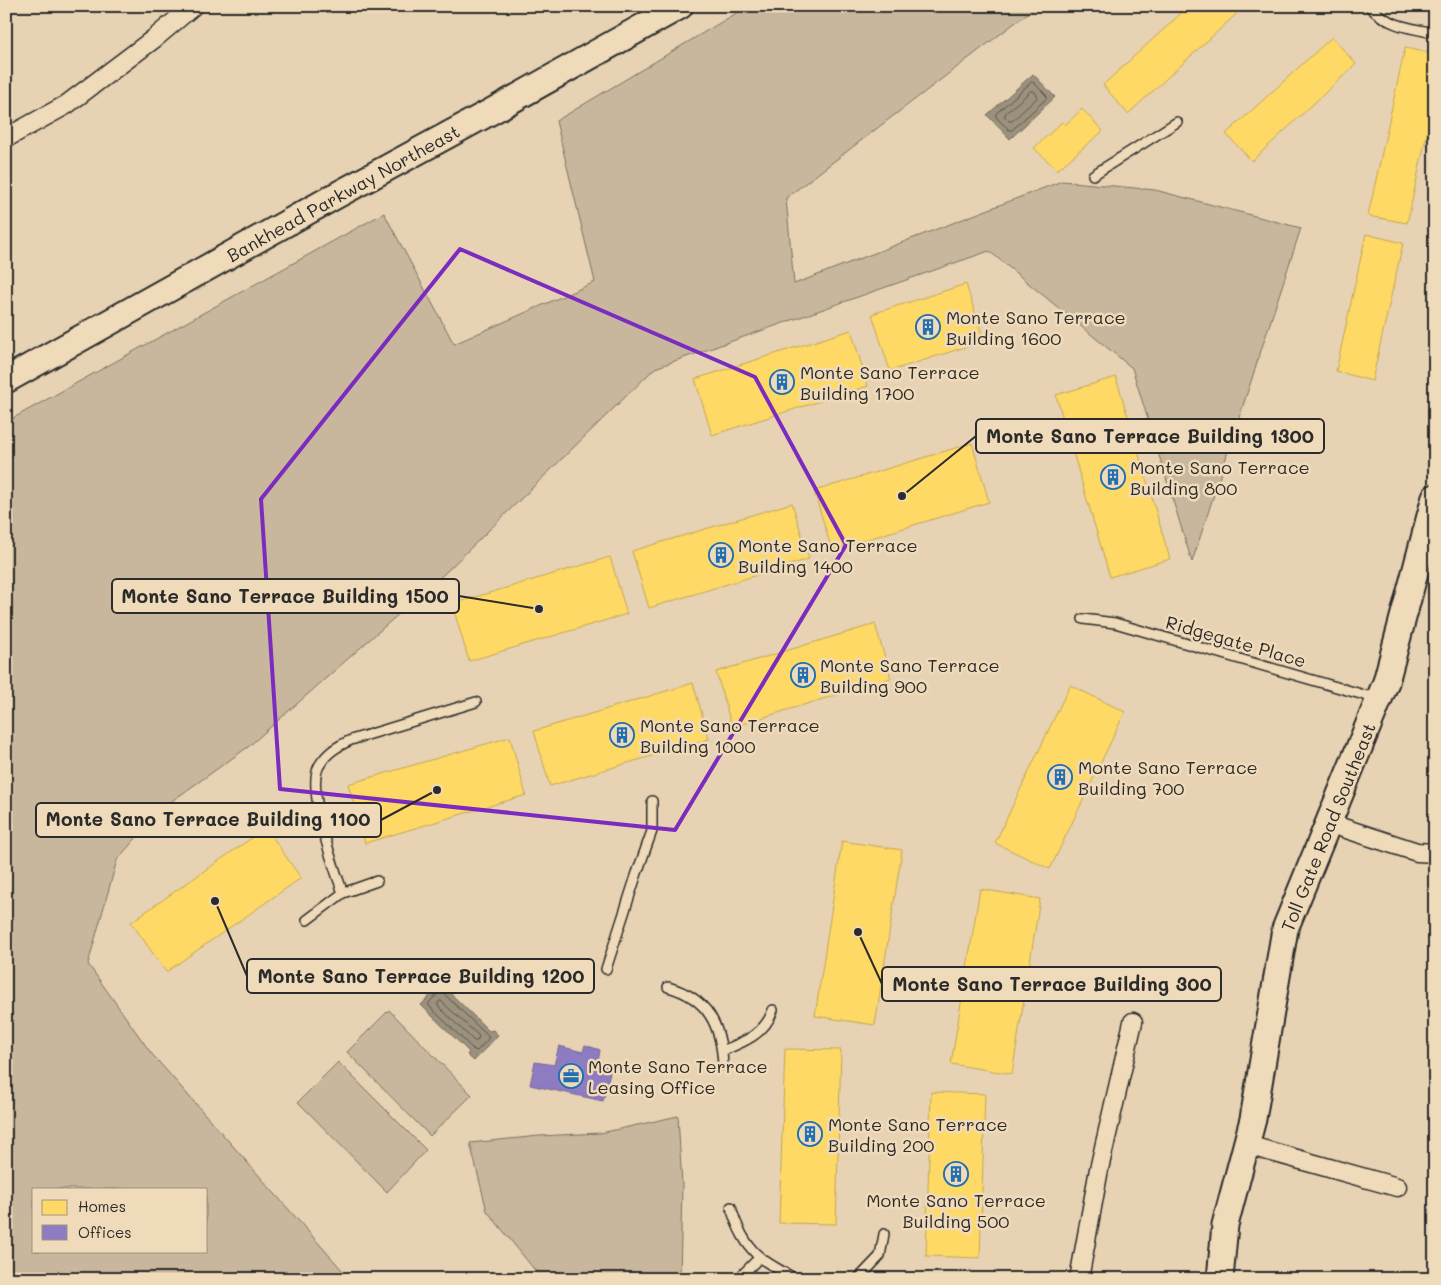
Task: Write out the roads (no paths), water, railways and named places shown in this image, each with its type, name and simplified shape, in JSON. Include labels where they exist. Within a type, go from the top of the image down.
[{"type":"street","points":[[6,138],[66,105],[156,38],[193,6]]},
{"type":"street","name":"Bankhead Parkway Northeast","points":[[6,380],[336,195],[494,110],[680,6]]},
{"type":"street","name":"Toll Gate Road Southeast","points":[[1220,1279],[1225,1225],[1253,1119],[1285,929],[1386,682],[1435,497]]},
{"type":"street","points":[[1328,822],[1417,852],[1435,853]]},
{"type":"street","points":[[1079,1279],[1099,1169],[1133,1022]]},
{"type":"street","points":[[1247,1145],[1397,1187]]},
{"type":"lane","points":[[1369,6],[1376,13],[1399,26],[1435,33]]},
{"type":"lane","points":[[1093,175],[1177,122]]},
{"type":"lane","name":"Ridgegate Place","points":[[1084,619],[1115,623],[1379,699]]},
{"type":"lane","points":[[343,893],[321,824],[315,792],[318,767],[333,749],[351,740],[476,702]]},
{"type":"lane","points":[[606,970],[652,831],[652,801]]},
{"type":"lane","points":[[307,920],[343,893],[377,882]]},
{"type":"lane","points":[[668,987],[696,999],[708,1013],[718,1030],[723,1065]]},
{"type":"lane","points":[[722,1051],[750,1039],[770,1021],[774,1010]]},
{"type":"lane","points":[[731,1208],[745,1240],[760,1257],[795,1279]]},
{"type":"lane","points":[[858,1279],[880,1256],[884,1234]]},
{"type":"lane","points":[[738,1279],[760,1257]]},
{"type":"water","points":[[1033,74],[1055,97],[1010,139],[987,115]]},
{"type":"water","points":[[441,984],[489,1031],[493,1030],[498,1035],[474,1061],[467,1055],[469,1052],[421,1005]]},
{"type":"place","name":"Monte Sano Terrace Building 1600","points":[[928,327]]},
{"type":"place","name":"Monte Sano Terrace Building 1700","points":[[782,382]]},
{"type":"place","name":"Monte Sano Terrace Building 800","points":[[1113,477]]},
{"type":"place","name":"Monte Sano Terrace Building 1300","points":[[902,496]]},
{"type":"place","name":"Monte Sano Terrace Building 1400","points":[[721,555]]},
{"type":"place","name":"Monte Sano Terrace Building 1500","points":[[539,609]]},
{"type":"place","name":"Monte Sano Terrace Building 900","points":[[803,675]]},
{"type":"place","name":"Monte Sano Terrace Building 1000","points":[[622,735]]},
{"type":"place","name":"Monte Sano Terrace Building 700","points":[[1060,777]]},
{"type":"place","name":"Monte Sano Terrace Building 1100","points":[[437,790]]},
{"type":"place","name":"Monte Sano Terrace Building 1200","points":[[215,901]]},
{"type":"place","name":"Monte Sano Terrace Building 300","points":[[858,932]]},
{"type":"place","name":"Monte Sano Terrace Leasing Office","points":[[571,1076]]},
{"type":"place","name":"Monte Sano Terrace Building 200","points":[[810,1134]]},
{"type":"place","name":"Monte Sano Terrace Building 500","points":[[956,1174]]}]
